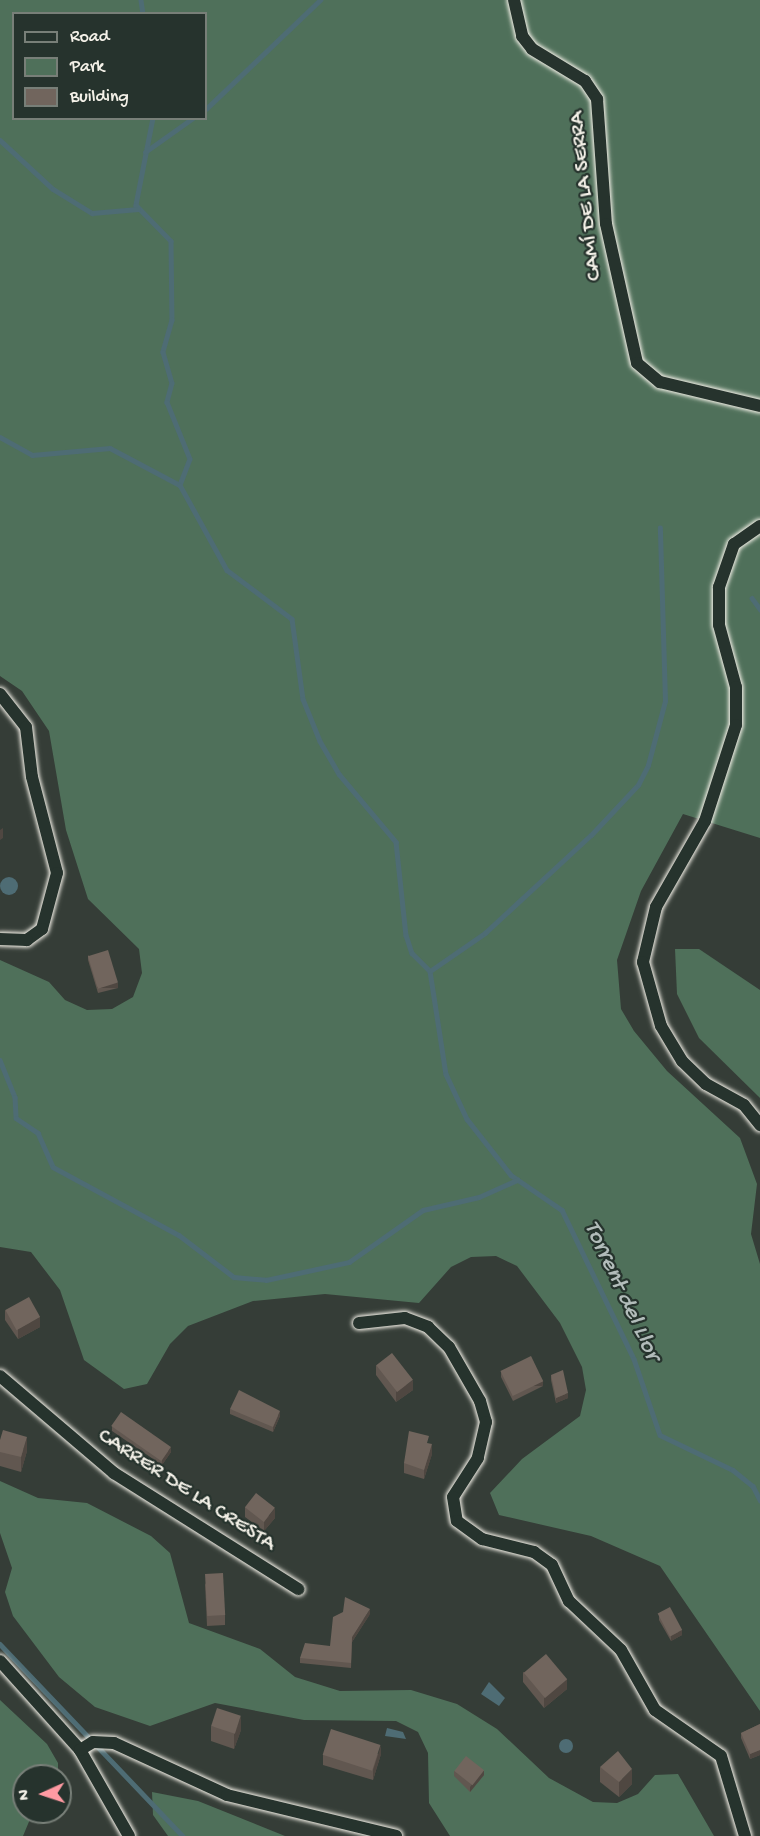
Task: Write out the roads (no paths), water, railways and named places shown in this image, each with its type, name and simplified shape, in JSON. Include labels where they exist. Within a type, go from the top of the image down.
[{"type":"street","name":"CAMÍ DE LA SERRA","points":[[513,0],[522,36],[532,50],[585,81],[597,99],[606,224],[638,363],[660,382],[760,405]]},
{"type":"street","points":[[760,526],[734,544],[719,587],[718,625],[736,687],[736,725],[705,821],[656,907],[643,962],[661,1026],[682,1061],[706,1084],[744,1105],[760,1125]]},
{"type":"street","points":[[0,694],[26,727],[32,777],[57,873],[42,929],[27,939],[0,939]]},
{"type":"street","points":[[359,1323],[405,1318],[428,1327],[449,1347],[480,1401],[486,1422],[478,1458],[453,1497],[457,1521],[482,1539],[534,1551],[552,1565],[569,1601],[621,1650],[655,1710],[721,1756],[745,1836]]},
{"type":"street","name":"CARRER DE LA CRESTA","points":[[0,1376],[114,1473],[298,1589]]},
{"type":"street","points":[[0,1661],[58,1719],[80,1750],[129,1836]]},
{"type":"street","points":[[80,1750],[93,1742],[114,1743],[227,1795],[396,1836]]},
{"type":"water","points":[[9,877],[15,880],[18,886],[15,892],[9,895],[3,892],[0,886],[3,880]]},
{"type":"water","points":[[489,1682],[505,1698],[499,1706],[481,1694]]},
{"type":"water","points":[[387,1728],[403,1732],[406,1739],[385,1736]]},
{"type":"water","points":[[563,1739],[569,1739],[573,1746],[569,1753],[563,1753],[559,1749],[559,1743]]},
{"type":"waterway","points":[[141,0],[143,12]]},
{"type":"waterway","points":[[207,108],[320,0]]},
{"type":"waterway","points":[[153,120],[136,205],[171,241],[172,320],[163,352],[172,383],[167,402],[190,459],[180,485]]},
{"type":"waterway","points":[[145,152],[190,120]]},
{"type":"waterway","points":[[0,140],[53,189],[92,213],[138,209]]},
{"type":"waterway","name":"Torrent del Llor","points":[[0,437],[32,455],[110,448],[180,485],[227,570],[292,619],[303,699],[320,741],[339,774],[396,842],[406,935],[412,953],[430,971],[446,1074],[467,1119],[511,1175],[562,1210],[634,1359],[660,1435],[733,1470],[753,1486],[760,1500]]},
{"type":"waterway","points":[[430,971],[485,933],[591,835],[638,785],[648,765],[665,701],[660,528]]},
{"type":"waterway","points":[[752,598],[760,609]]},
{"type":"waterway","points":[[0,1060],[15,1097],[16,1118],[38,1133],[53,1167],[179,1235],[234,1277],[266,1280],[349,1262],[423,1210],[479,1197],[517,1180]]},
{"type":"waterway","points":[[0,1644],[183,1836]]}]
